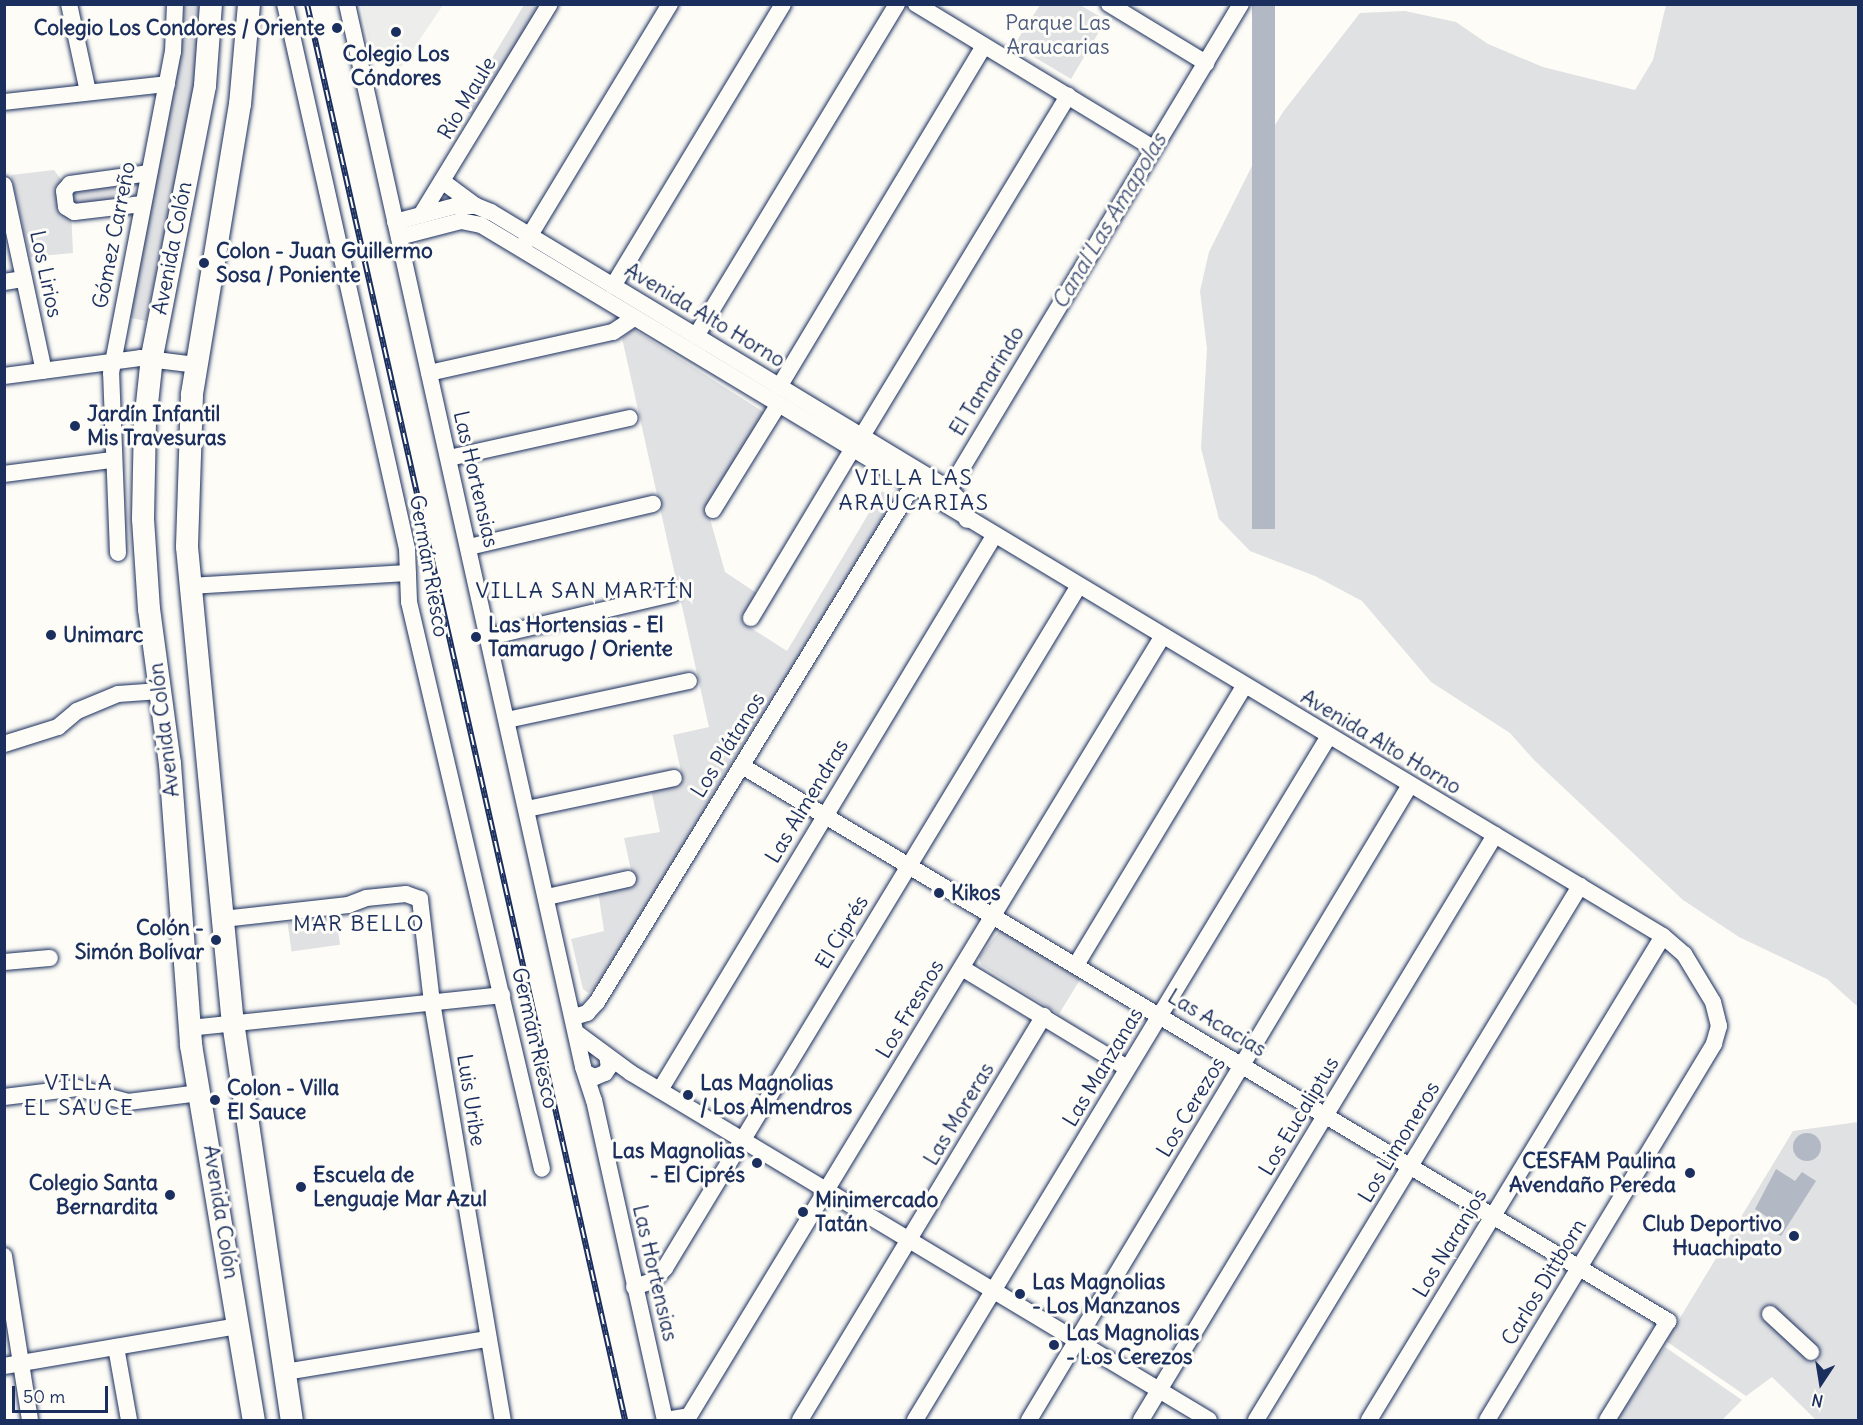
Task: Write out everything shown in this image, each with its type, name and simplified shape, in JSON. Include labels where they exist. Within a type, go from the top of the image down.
[{"type":"main road","name":"Avenida Colón","points":[[211,4],[205,86],[152,357],[145,422],[143,519],[160,691],[170,764],[189,1028],[254,1420]]},
{"type":"main road","name":"Avenida Colón","points":[[249,4],[240,104],[196,365],[187,464],[189,586],[233,1022],[292,1420]]},
{"type":"street","points":[[69,4],[88,92]]},
{"type":"street","name":"Gómez Carreño","points":[[118,553],[112,467],[112,362],[175,39],[175,4]]},
{"type":"street","name":"Germán Riesco","points":[[285,4],[406,549],[409,602],[542,1169]]},
{"type":"street","name":"Las Hortensias","points":[[347,4],[576,1025],[596,1064],[594,1100],[634,1287],[666,1420]]},
{"type":"street","name":"Río Maule","points":[[421,215],[550,4]]},
{"type":"street","points":[[525,243],[670,4]]},
{"type":"street","points":[[613,286],[783,4]]},
{"type":"street","points":[[696,336],[897,4]]},
{"type":"street","points":[[916,4],[1153,148]]},
{"type":"street","name":"El Tamarindo","points":[[945,497],[1241,4]]},
{"type":"street","points":[[1118,7],[1206,63]]},
{"type":"street","points":[[779,387],[984,45]]},
{"type":"street","points":[[4,102],[167,84]]},
{"type":"street","points":[[751,618],[1068,96]]},
{"type":"street","points":[[142,204],[74,212],[64,199],[68,185],[149,173]]},
{"type":"street","name":"Avenida Alto Horno","points":[[442,181],[525,243],[634,318],[778,405],[857,443],[945,497],[967,520],[1663,936],[1693,965],[1708,990],[1718,1020],[1714,1044]]},
{"type":"street","name":"Los Lirios","points":[[5,191],[44,371]]},
{"type":"street","points":[[397,230],[421,215],[455,206],[476,206]]},
{"type":"street","name":"Avenida Alto Horno","points":[[397,230],[472,221],[525,243],[613,286],[696,336],[779,387],[857,443],[912,487],[945,497]]},
{"type":"street","points":[[4,282],[24,279]]},
{"type":"street","points":[[429,373],[613,332],[634,318]]},
{"type":"street","points":[[4,376],[152,357],[196,365]]},
{"type":"street","points":[[713,510],[778,405]]},
{"type":"street","points":[[448,458],[630,418]]},
{"type":"street","points":[[4,474],[112,467]]},
{"type":"street","name":"Los Plátanos","points":[[576,1025],[597,1002],[912,487]]},
{"type":"street","points":[[468,547],[653,504]]},
{"type":"street","name":"Las Almendras","points":[[660,1090],[994,536]]},
{"type":"street","points":[[189,586],[408,573]]},
{"type":"street","name":"El Ciprés","points":[[634,1287],[647,1284],[662,1273],[1078,587]]},
{"type":"street","points":[[489,637],[672,594]]},
{"type":"street","name":"Los Fresnos","points":[[666,1420],[693,1418],[993,914],[1162,637]]},
{"type":"street","points":[[507,720],[689,681]]},
{"type":"street","points":[[1076,964],[1244,686]]},
{"type":"street","points":[[4,744],[58,727],[77,711],[118,694],[160,691]]},
{"type":"street","name":"Las Manzanas","points":[[915,1420],[1329,736]]},
{"type":"street","name":"Las Acacias","points":[[742,765],[1668,1322],[1607,1420]]},
{"type":"street","points":[[527,809],[674,778]]},
{"type":"street","name":"Los Cerezos","points":[[1029,1420],[1410,784]]},
{"type":"street","name":"Los Eucaliptus","points":[[1141,1420],[1494,835]]},
{"type":"street","points":[[547,897],[628,879]]},
{"type":"street","name":"Los Limoneros","points":[[1256,1420],[1580,886]]},
{"type":"street","name":"Luis Uribe","points":[[223,919],[348,905],[366,898],[416,895],[422,905],[432,1002],[487,1339],[503,1420]]},
{"type":"street","name":"Los Naranjos","points":[[1369,1420],[1663,936]]},
{"type":"street","points":[[4,962],[50,958]]},
{"type":"street","points":[[962,968],[1127,1068]]},
{"type":"street","points":[[189,1028],[502,995]]},
{"type":"street","name":"Las Moreras","points":[[800,1420],[1044,1016]]},
{"type":"street","name":"Carlos Dittborn","points":[[1487,1420],[1714,1044]]},
{"type":"street","points":[[596,1064],[631,1073],[1209,1420]]},
{"type":"street","points":[[4,1097],[77,1088],[128,1102],[199,1093]]},
{"type":"street","points":[[4,1256],[13,1364],[30,1420]]},
{"type":"street","points":[[1770,1314],[1811,1352]]},
{"type":"street","points":[[13,1364],[239,1326]]},
{"type":"street","points":[[285,1372],[487,1339]]},
{"type":"street","points":[[116,1347],[129,1420]]},
{"type":"shaded area","name":"Colegio Los Cóndores","points":[[361,4],[443,5],[400,69],[373,60]]},
{"type":"shaded area","points":[[1252,5],[1275,5],[1275,529],[1252,529]]},
{"type":"shaded area","points":[[1807,1133],[1817,1137],[1821,1147],[1817,1157],[1807,1161],[1797,1157],[1793,1147],[1797,1137]]},
{"type":"shaded area","points":[[1776,1169],[1795,1181],[1802,1172],[1816,1181],[1781,1236],[1769,1229],[1773,1221],[1755,1209]]},
{"type":"green space","points":[[184,5],[204,5],[200,65],[146,321],[127,317],[169,118],[181,52]]},
{"type":"green space","points":[[524,5],[540,5],[472,115],[462,108]]},
{"type":"green space","name":"Parque Las Araucarias","points":[[1040,5],[1080,5],[1106,20],[1071,79],[1014,45]]},
{"type":"green space","points":[[1666,5],[1858,5],[1858,1007],[1827,979],[1739,937],[1683,900],[1534,760],[1510,733],[1431,682],[1362,601],[1315,576],[1250,551],[1219,519],[1201,448],[1207,349],[1200,291],[1209,252],[1261,148],[1283,112],[1360,13],[1405,11],[1456,22],[1488,44],[1543,67],[1635,90],[1653,60]]},
{"type":"green space","points":[[54,170],[69,190],[133,182],[130,200],[71,210],[73,253],[30,257],[11,175]]},
{"type":"green space","points":[[633,329],[765,413],[707,508],[725,572],[758,594],[743,623],[787,651],[882,491],[896,500],[596,988],[588,993],[583,989],[571,939],[604,931],[598,891],[634,884],[624,838],[660,832],[651,789],[683,781],[673,735],[709,727],[622,338]]},
{"type":"green space","points":[[336,916],[340,945],[292,952],[287,923]]},
{"type":"green space","points":[[1001,929],[1081,978],[1059,1014],[981,965],[979,957]]},
{"type":"green space","name":"Club Deportivo Huachipato","points":[[1858,1122],[1858,1420],[1816,1420],[1772,1377],[1746,1396],[1666,1341],[1793,1131]]},
{"type":"green space","points":[[1665,1347],[1742,1400],[1722,1420],[1617,1420]]},
{"type":"railway","points":[[307,4],[625,1420]]},
{"type":"place","name":"Colegio Los Condores / Oriente","points":[[337,28]]},
{"type":"place","name":"Colegio Los Cóndores","points":[[396,32]]},
{"type":"place","name":"Colon - Juan Guillermo Sosa / Poniente","points":[[204,263]]},
{"type":"place","name":"Jardín Infantil Mis Travesuras","points":[[75,426]]},
{"type":"place","name":"Unimarc","points":[[51,635]]},
{"type":"place","name":"Las Hortensias - El Tamarugo / Oriente","points":[[476,637]]},
{"type":"place","name":"Kikos","points":[[939,893]]},
{"type":"place","name":"Colón - Simón Bolívar","points":[[216,940]]},
{"type":"place","name":"Las Magnolias / Los Almendros","points":[[688,1095]]},
{"type":"place","name":"Colon - Villa El Sauce","points":[[215,1100]]},
{"type":"place","name":"Las Magnolias - El Ciprés","points":[[757,1163]]},
{"type":"place","name":"CESFAM Paulina Avendaño Pereda","points":[[1690,1173]]},
{"type":"place","name":"Escuela de Lenguaje Mar Azul","points":[[301,1187]]},
{"type":"place","name":"Colegio Santa Bernardita","points":[[170,1195]]},
{"type":"place","name":"Minimercado Tatán","points":[[803,1212]]},
{"type":"place","name":"Club Deportivo Huachipato","points":[[1794,1236]]},
{"type":"place","name":"Las Magnolias - Los Manzanos","points":[[1020,1294]]},
{"type":"place","name":"Las Magnolias - Los Cerezos","points":[[1054,1345]]},
{"type":"district","name":"VILLA LAS ARAUCARIAS","points":[[914,490]]},
{"type":"district","name":"VILLA SAN MARTÍN","points":[[585,591]]},
{"type":"district","name":"MAR BELLO","points":[[359,924]]},
{"type":"district","name":"VILLA EL SAUCE","points":[[79,1094]]},
{"type":"water label","name":"Canal Las Amapolas","points":[[1109,221]]}]
